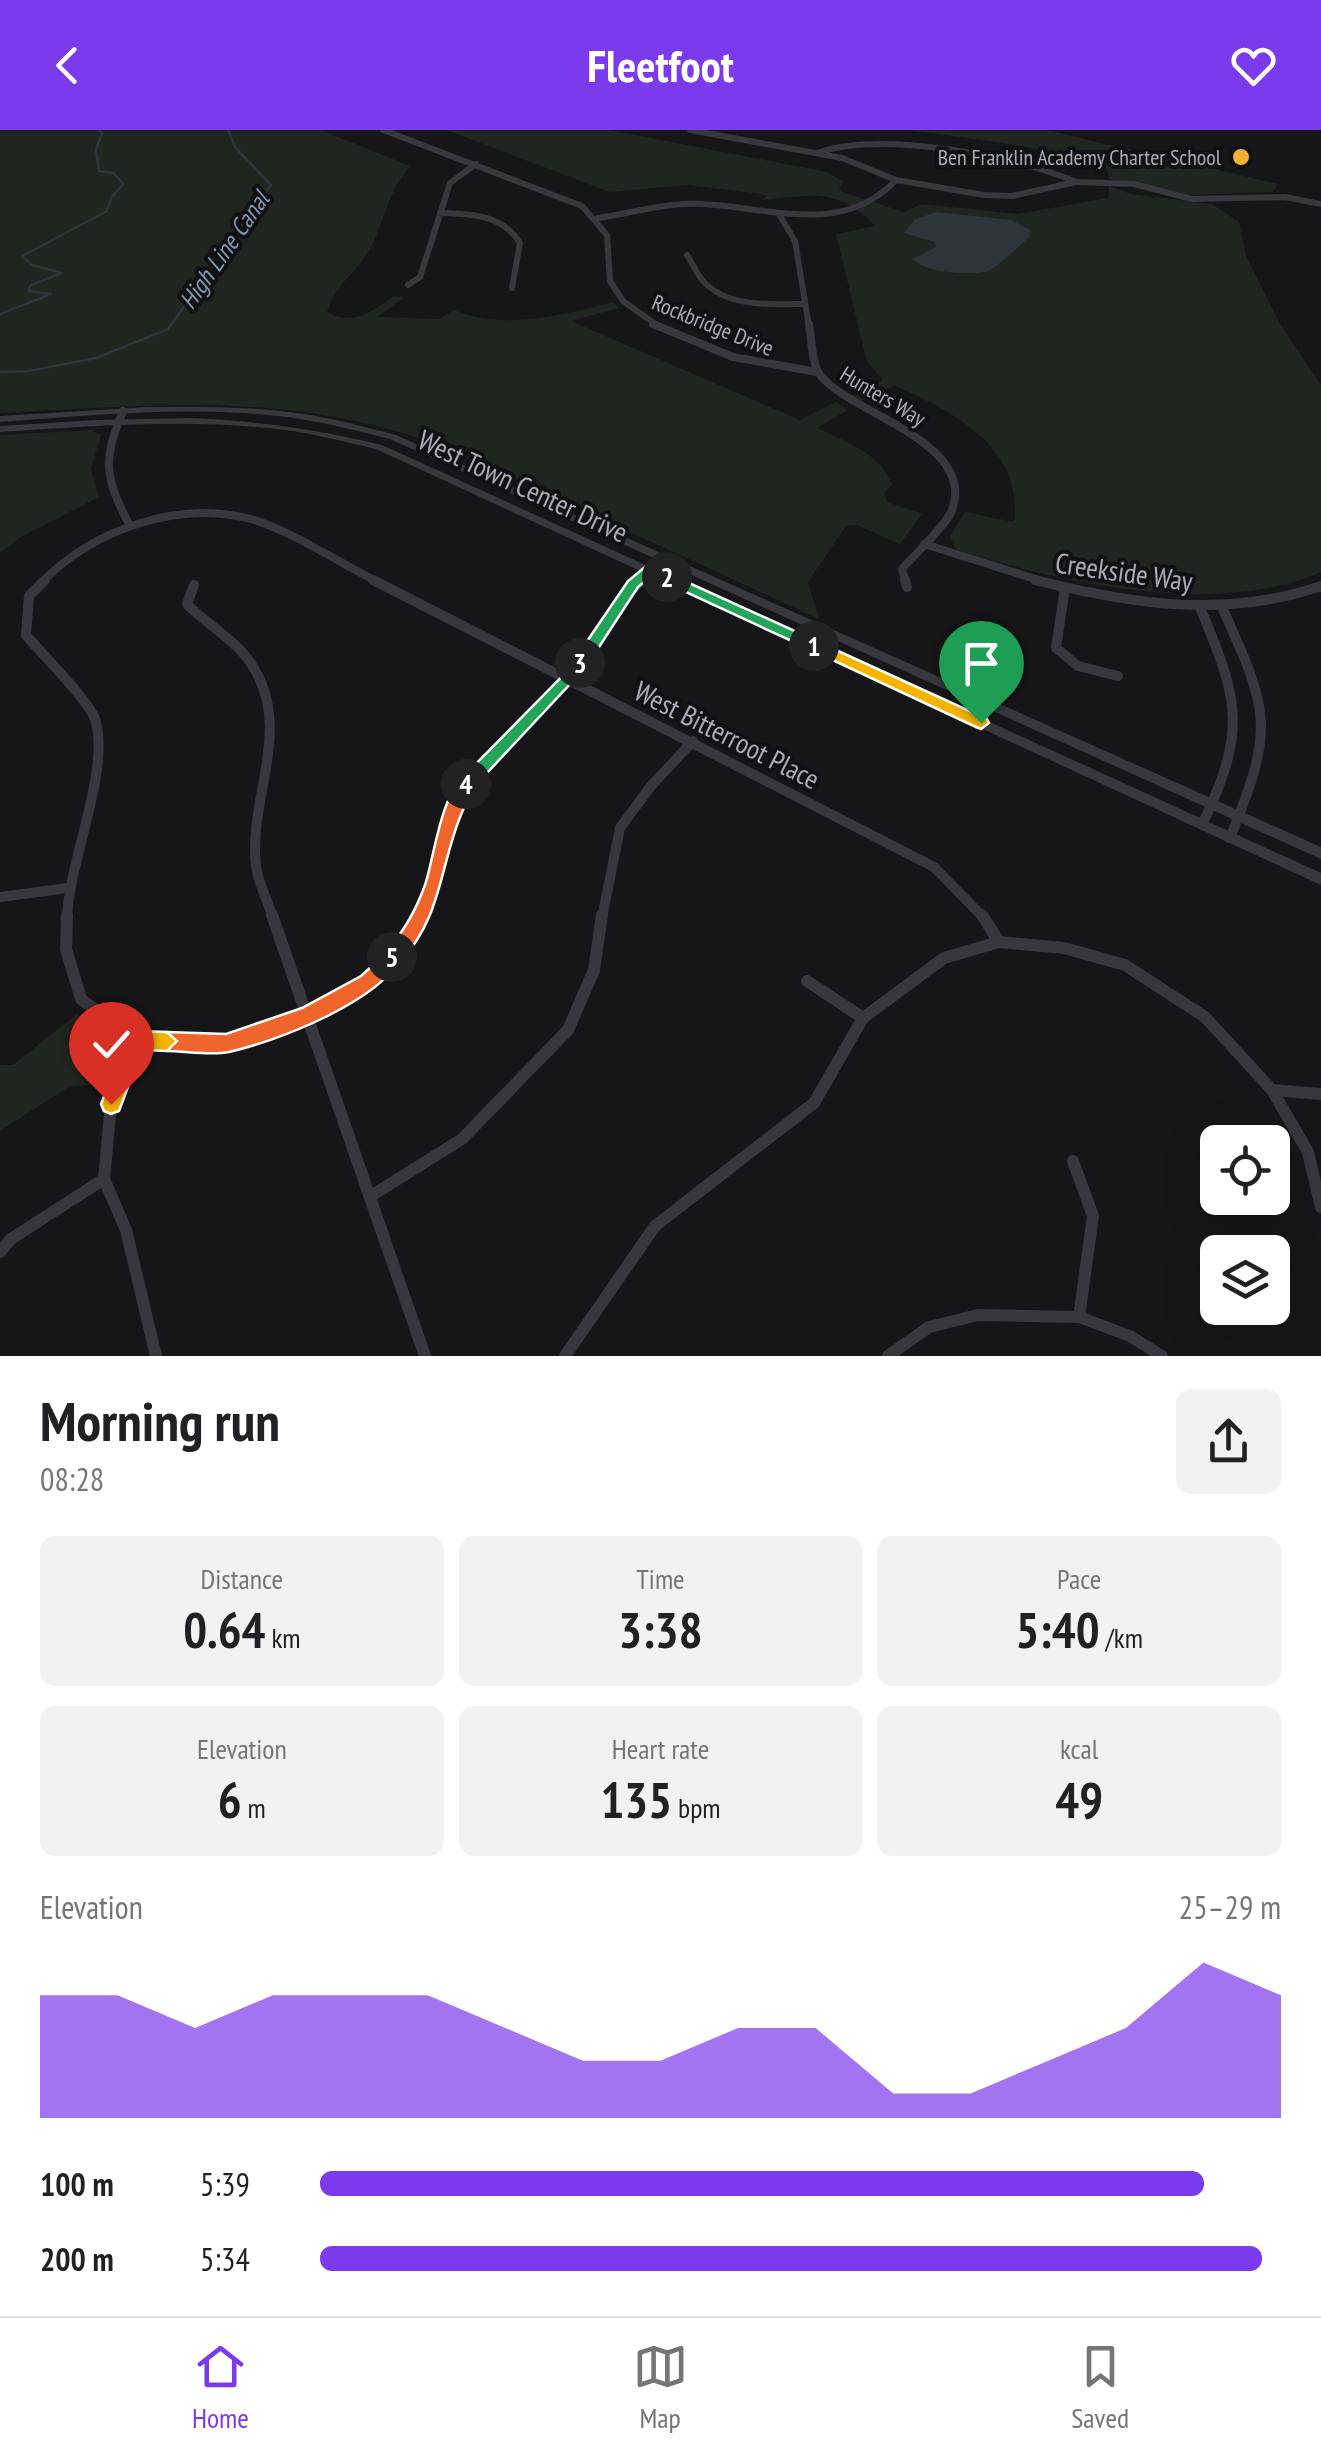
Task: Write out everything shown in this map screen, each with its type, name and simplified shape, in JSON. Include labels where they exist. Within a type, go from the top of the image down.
[{"type":"street","points":[[384,130],[567,198],[598,218],[684,204],[780,216],[861,206],[878,200],[896,180]]},
{"type":"street","points":[[690,130],[859,162],[896,180],[984,195],[1012,196],[1076,182],[1134,184],[1192,199],[1285,197],[1321,204]]},
{"type":"street","points":[[751,141],[760,130]]},
{"type":"street","points":[[818,153],[831,144],[881,140],[1033,165],[1076,182]]},
{"type":"street","points":[[408,285],[420,277],[450,183],[476,164]]},
{"type":"street","points":[[440,213],[487,218],[512,230],[520,243],[512,288]]},
{"type":"street","name":"Hunters Way","points":[[780,216],[795,242],[817,372],[840,396],[920,438],[946,464],[953,483],[952,510],[902,569],[906,587]]},
{"type":"street","name":"Rockbridge Drive","points":[[598,218],[610,241],[608,276],[617,294],[633,310],[668,330],[743,361],[778,370],[817,372]]},
{"type":"street","points":[[686,256],[702,281],[718,292],[767,304],[804,304]]},
{"type":"street","name":"West Town Center Drive","points":[[0,419],[252,411],[364,428],[420,447],[1321,853]]},
{"type":"street","points":[[120,416],[104,460],[109,486],[130,526]]},
{"type":"street","name":"West Town Center Drive","points":[[0,429],[120,416],[244,422],[351,438],[406,457],[1321,879]]},
{"type":"street","name":"West Bitterroot Place","points":[[136,1040],[81,999],[66,950],[68,888],[100,752],[94,716],[26,634],[30,596],[63,561],[130,526],[209,513],[256,520],[934,867],[979,910],[999,942]]},
{"type":"street","name":"Creekside Way","points":[[924,544],[1017,578],[1199,605],[1286,598],[1321,586]]},
{"type":"street","points":[[156,1356],[126,1230],[104,1180],[111,1104],[136,1040],[226,1043],[307,1015],[368,982],[410,938],[434,884],[446,830],[466,784],[568,678],[593,647],[616,605],[664,558]]},
{"type":"street","points":[[194,585],[187,604],[238,648],[266,689],[271,752],[256,868],[425,1356]]},
{"type":"street","points":[[1065,588],[1056,648],[1078,666],[1118,676]]},
{"type":"street","points":[[1199,605],[1227,672],[1238,711],[1236,749],[1202,825]]},
{"type":"street","points":[[1220,605],[1252,677],[1263,719],[1262,750],[1230,838]]},
{"type":"street","points":[[370,1196],[462,1139],[568,1030],[594,970],[610,858],[620,828],[651,786],[693,741]]},
{"type":"street","points":[[0,897],[68,888]]},
{"type":"street","points":[[565,1356],[655,1226],[814,1103],[863,1018],[944,958],[999,942],[1064,948],[1124,965],[1204,1017],[1272,1090],[1308,1152],[1321,1207]]},
{"type":"street","points":[[808,981],[863,1018]]},
{"type":"street","points":[[1272,1090],[1321,1094]]},
{"type":"street","points":[[1074,1161],[1093,1216],[1080,1317]]},
{"type":"street","points":[[0,1252],[11,1240],[104,1180]]},
{"type":"street","points":[[888,1356],[929,1326],[978,1315],[1080,1317],[1130,1336],[1162,1356]]},
{"type":"shaded area","points":[[0,130],[321,130],[410,166],[394,190],[370,249],[338,289],[327,312],[354,317],[395,296],[403,298],[378,317],[439,319],[454,310],[513,320],[553,316],[613,302],[619,308],[571,321],[800,420],[836,402],[848,410],[817,428],[861,450],[880,465],[892,485],[884,493],[887,502],[922,514],[900,544],[857,525],[846,526],[808,582],[819,619],[445,447],[387,429],[278,409],[224,406],[0,413]]},
{"type":"shaded area","points":[[446,130],[609,130],[827,172],[844,182],[839,187],[842,192],[904,212],[921,204],[1018,214],[1108,198],[1109,186],[1131,194],[1212,204],[1239,222],[1246,256],[1279,322],[1321,386],[1321,572],[1280,586],[1235,593],[1187,594],[1089,583],[955,549],[950,536],[965,512],[1014,522],[1014,496],[1008,473],[980,436],[917,396],[895,386],[862,401],[854,396],[883,380],[867,362],[836,234],[875,226],[862,213],[824,196],[763,200],[767,196],[762,194],[687,185],[610,192]]},
{"type":"shaded area","points":[[909,130],[1046,130],[1278,184],[1273,192],[1184,195],[1109,179],[1107,169],[1069,155]]},
{"type":"shaded area","points":[[936,212],[1011,220],[1030,230],[1029,237],[985,272],[938,270],[913,259],[936,247],[935,242],[904,233],[914,220]]},
{"type":"shaded area","points":[[92,430],[101,435],[91,469],[99,497],[19,538],[0,553],[0,435]]},
{"type":"shaded area","points":[[77,1014],[110,1043],[98,1085],[70,1086],[0,1131],[0,1065],[13,1065]]},
{"type":"waterway","points":[[0,314],[51,294],[28,291],[31,285],[62,273],[32,265],[22,256],[107,211],[111,198],[123,184],[114,173],[99,171],[99,130]]},
{"type":"waterway","name":"High Line Canal","points":[[0,372],[29,371],[96,358],[168,329],[271,185],[235,147],[228,130]]},
{"type":"place","name":"Ben Franklin Academy Charter School","points":[[1241,157]]},
{"type":"route","points":[[111,1104],[136,1040],[226,1043],[307,1015],[368,982],[410,938],[434,884],[446,830],[466,784],[568,678],[593,647],[616,605],[650,570],[981,723]]}]
